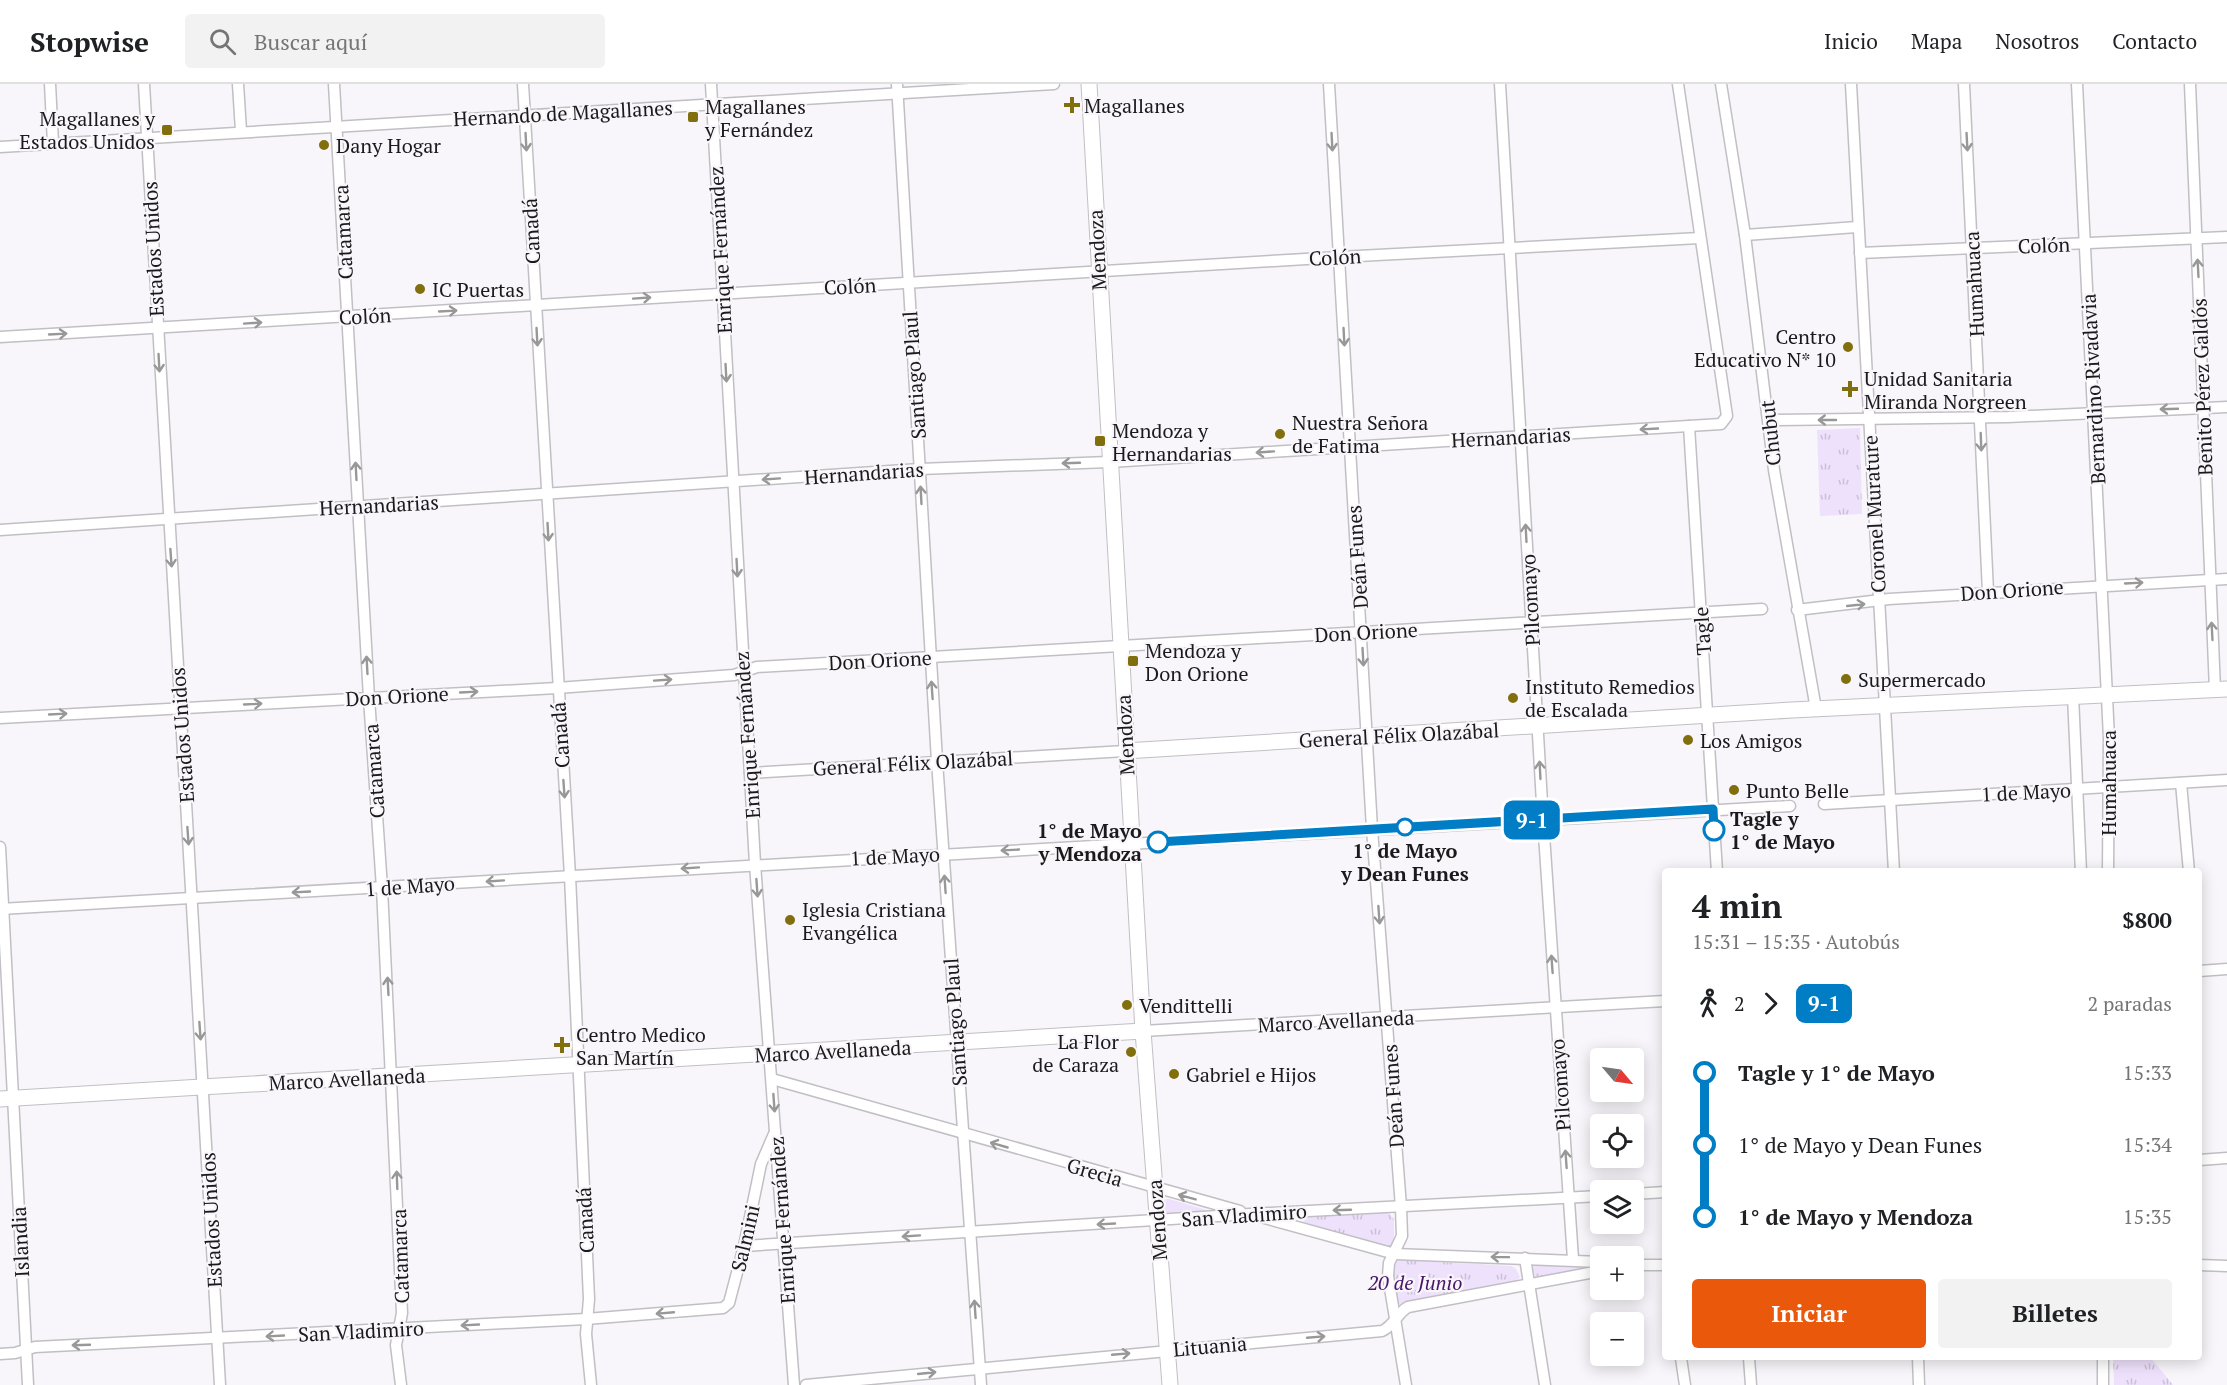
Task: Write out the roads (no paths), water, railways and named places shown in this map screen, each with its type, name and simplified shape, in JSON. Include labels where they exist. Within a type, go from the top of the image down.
[{"type":"street","points":[[50,84],[53,143]]},
{"type":"street","name":"Estados Unidos","points":[[144,84],[156,329],[204,1088],[220,1385]]},
{"type":"street","points":[[238,84],[241,131]]},
{"type":"street","name":"Catamarca","points":[[334,84],[393,1076],[402,1313],[396,1345],[401,1385]]},
{"type":"street","name":"Canadá","points":[[523,84],[557,688],[570,876],[589,1299],[586,1319],[591,1385]]},
{"type":"street","name":"Enrique Fernández","points":[[711,84],[755,864],[794,1385]]},
{"type":"street","name":"Hernando de Magallanes","points":[[0,147],[711,104],[897,89],[1054,84]]},
{"type":"street","name":"Mendoza","points":[[1089,84],[1125,751],[1156,1222],[1170,1385]]},
{"type":"street","name":"Deán Funes","points":[[1329,84],[1372,829],[1401,1207],[1402,1236],[1389,1263],[1388,1276],[1406,1385]]},
{"type":"street","name":"Pilcomayo","points":[[1500,84],[1543,820],[1573,1259]]},
{"type":"street","name":"Chubut","points":[[1678,84],[1726,420]]},
{"type":"street","name":"Chubut","points":[[1721,84],[1745,235],[1774,470],[1816,709]]},
{"type":"street","name":"Coronel Murature","points":[[1851,84],[1888,800],[1894,868]]},
{"type":"street","name":"Humahuaca","points":[[1964,84],[1988,592]]},
{"type":"street","name":"Bernardino Rivadavia","points":[[2077,84],[2108,694]]},
{"type":"street","name":"Benito Pérez Galdós","points":[[2190,84],[2210,580],[2221,690]]},
{"type":"street","name":"Santiago Plaul","points":[[897,89],[955,1044],[964,1135],[981,1385]]},
{"type":"street","points":[[1745,235],[1857,227]]},
{"type":"street","name":"Colón","points":[[1860,252],[2227,237]]},
{"type":"street","name":"Colón","points":[[0,337],[1339,257],[1700,238]]},
{"type":"street","points":[[1769,420],[1980,418],[2095,411],[2227,407]]},
{"type":"street","name":"Hernandarias","points":[[0,530],[920,469],[1109,462],[1721,424],[1726,420]]},
{"type":"street","name":"Tagle","points":[[1689,426],[1717,868]]},
{"type":"street","name":"Don Orione","points":[[1797,610],[1988,592],[2227,579]]},
{"type":"street","name":"Don Orione","points":[[0,718],[557,688],[734,675],[757,667],[1762,609]]},
{"type":"street","name":"General Félix Olazábal","points":[[750,773],[1816,709],[2221,690]]},
{"type":"street","name":"Humahuaca","points":[[2108,694],[2108,868]]},
{"type":"street","name":"Humahuaca","points":[[2073,696],[2081,868]]},
{"type":"street","name":"1 de Mayo","points":[[1824,804],[2227,780]]},
{"type":"street","points":[[2181,783],[2189,868]]},
{"type":"street","name":"1 de Mayo","points":[[2,908],[192,899],[755,864],[1790,806]]},
{"type":"street","name":"Islandia","points":[[0,847],[6,1099],[28,1385]]},
{"type":"street","points":[[2202,971],[2227,969]]},
{"type":"street","name":"Marco Avellaneda","points":[[6,1099],[1662,1001]]},
{"type":"street","name":"Grecia","points":[[772,1079],[1155,1189],[1395,1254],[1590,1261]]},
{"type":"street","name":"Salmini","points":[[723,1308],[729,1303],[744,1246],[761,1164],[775,1131]]},
{"type":"street","points":[[2202,1160],[2227,1158]]},
{"type":"street","points":[[1644,1193],[1662,1192]]},
{"type":"street","name":"San Vladimiro","points":[[744,1246],[1156,1222],[1250,1214],[1590,1197]]},
{"type":"street","points":[[1525,1258],[1545,1385]]},
{"type":"street","points":[[1644,1265],[1662,1265]]},
{"type":"street","points":[[2202,1265],[2227,1266]]},
{"type":"street","name":"Lituania","points":[[806,1385],[1382,1331],[1408,1307],[1590,1273]]},
{"type":"street","name":"San Vladimiro","points":[[0,1354],[35,1347],[586,1319],[723,1308]]},
{"type":"street","points":[[1681,1360],[1685,1385]]},
{"type":"street","points":[[1749,1360],[1750,1385]]},
{"type":"street","points":[[1918,1360],[1919,1385]]},
{"type":"street","points":[[2103,1360],[2103,1385]]},
{"type":"place","name":"Magallanes","points":[[1072,105]]},
{"type":"place","name":"Magallanes y Fernández","points":[[693,117]]},
{"type":"place","name":"Magallanes y Estados Unidos","points":[[167,130]]},
{"type":"place","name":"Dany Hogar","points":[[324,145]]},
{"type":"place","name":"IC Puertas","points":[[420,289]]},
{"type":"place","name":"Centro Educativo N* 10","points":[[1848,347]]},
{"type":"place","name":"Unidad Sanitaria Miranda Norgreen","points":[[1850,389]]},
{"type":"place","name":"Nuestra Señora de Fatima","points":[[1280,434]]},
{"type":"place","name":"Mendoza y Hernandarias","points":[[1100,441]]},
{"type":"place","name":"Mendoza y Don Orione","points":[[1133,661]]},
{"type":"place","name":"Supermercado","points":[[1846,679]]},
{"type":"place","name":"Instituto Remedios de Escalada","points":[[1513,698]]},
{"type":"place","name":"Los Amigos","points":[[1688,740]]},
{"type":"place","name":"Punto Belle","points":[[1734,790]]},
{"type":"place","name":"1° de Mayo y Dean Funes","points":[[1405,827]]},
{"type":"place","name":"Tagle y 1° de Mayo","points":[[1714,830]]},
{"type":"place","name":"1° de Mayo y Mendoza","points":[[1158,842]]},
{"type":"place","name":"Iglesia Cristiana Evangélica","points":[[790,920]]},
{"type":"place","name":"Vendittelli","points":[[1127,1005]]},
{"type":"place","name":"Centro Medico San Martín","points":[[562,1045]]},
{"type":"place","name":"La Flor de Caraza","points":[[1131,1052]]},
{"type":"place","name":"Gabriel e Hijos","points":[[1174,1074]]},
{"type":"park label","name":"20 de Junio","points":[[1415,1282]]}]
